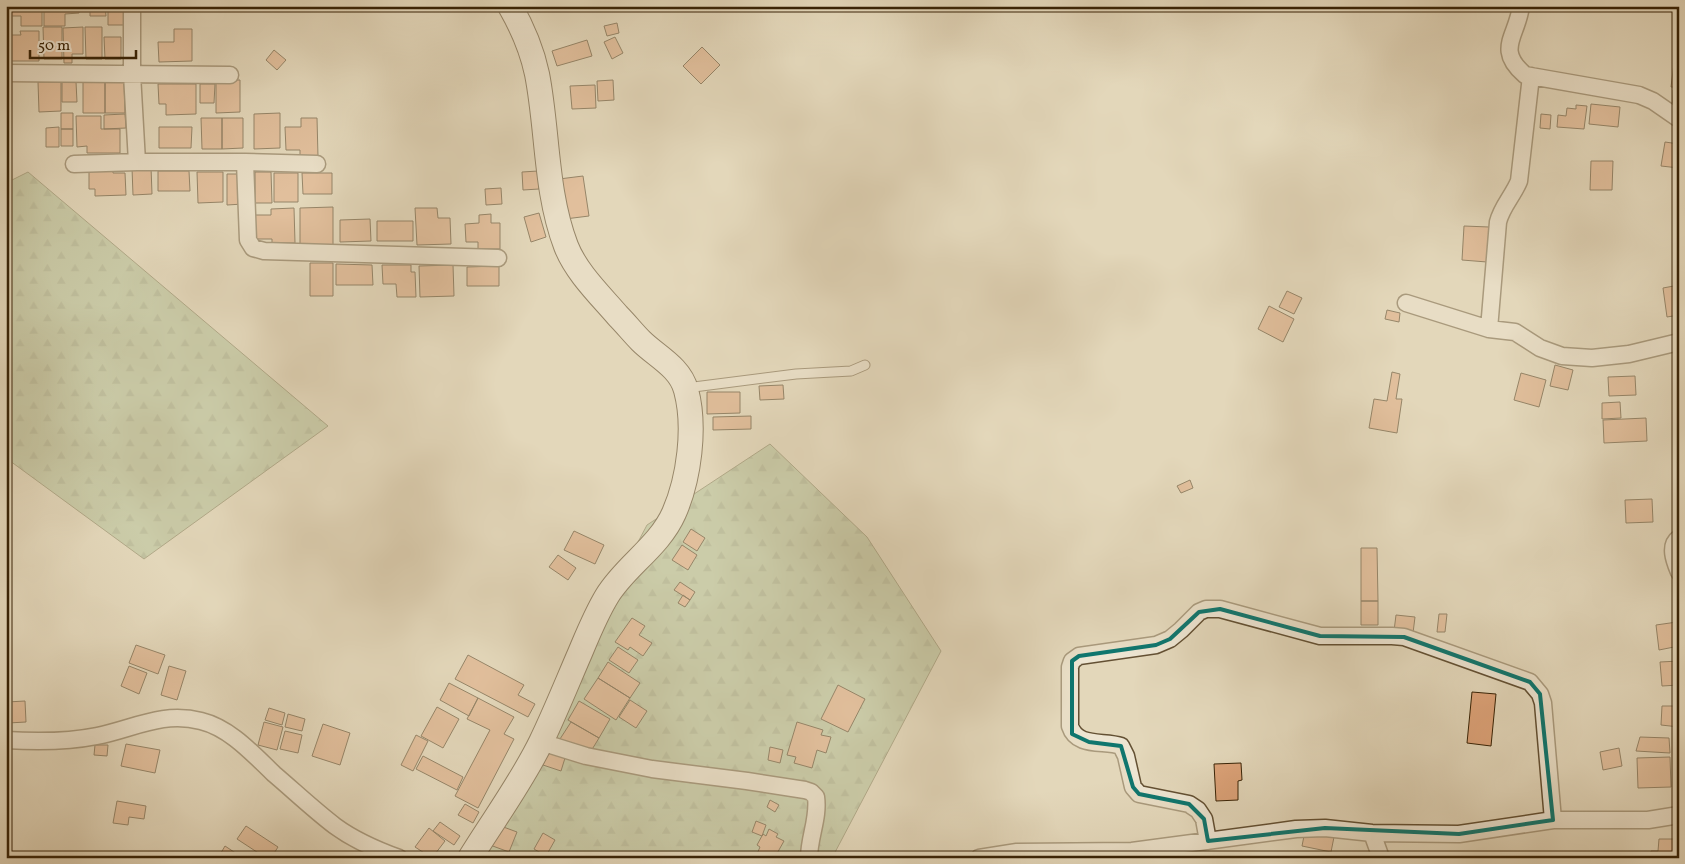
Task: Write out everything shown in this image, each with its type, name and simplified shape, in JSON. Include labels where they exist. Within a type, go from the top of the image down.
[{"type":"main road","points":[[470,858],[521,779],[607,596],[617,582],[659,537],[674,514],[688,467],[691,426],[686,388],[672,366],[640,341],[583,275],[567,247],[555,204],[536,73],[521,26],[510,6]]},
{"type":"street","points":[[132,6],[132,74],[137,162]]},
{"type":"street","points":[[1521,6],[1520,19],[1509,46],[1509,53],[1517,68],[1525,75],[1639,95],[1653,101],[1679,119]]},
{"type":"street","points":[[6,73],[230,75]]},
{"type":"street","points":[[1489,328],[1498,222],[1501,211],[1519,181],[1531,76]]},
{"type":"street","points":[[74,164],[137,162],[317,164]]},
{"type":"street","points":[[245,162],[248,240],[253,248],[264,251],[498,258]]},
{"type":"street","points":[[1406,304],[1489,328],[1515,332],[1540,348],[1562,356],[1585,357],[1629,354],[1679,342]]},
{"type":"street","points":[[1679,538],[1676,539],[1673,548],[1679,572]]},
{"type":"street","points":[[1208,841],[1204,819],[1198,810],[1189,804],[1139,794],[1133,788],[1126,756],[1121,746],[1112,743],[1089,742],[1078,739],[1072,734],[1070,726],[1070,666],[1072,661],[1079,656],[1156,645],[1170,639],[1182,630],[1199,612],[1206,609],[1220,609],[1320,636],[1404,637],[1530,682],[1540,694],[1543,703],[1553,820]]},
{"type":"street","points":[[6,740],[51,742],[98,736],[136,724],[164,718],[188,718],[203,722],[230,736],[254,754],[335,827],[377,850],[399,858]]},
{"type":"street","points":[[540,742],[586,756],[652,770],[746,780],[811,792],[816,797],[817,803],[809,844],[809,858]]},
{"type":"street","points":[[979,858],[1017,852],[1132,851],[1296,829],[1325,828],[1372,833],[1459,834],[1553,820],[1648,820],[1679,815]]},
{"type":"street","points":[[1372,833],[1381,858]]},
{"type":"lane","points":[[686,388],[796,374],[851,371],[865,365]]},
{"type":"highlighted area","points":[[1220,609],[1320,636],[1404,637],[1530,682],[1540,694],[1553,820],[1459,834],[1325,828],[1208,841],[1204,819],[1189,804],[1139,794],[1133,787],[1121,746],[1089,742],[1072,734],[1072,661],[1079,656],[1156,645],[1170,639],[1199,612]]},
{"type":"green space","points":[[28,172],[328,426],[144,559],[6,458],[6,183]]},
{"type":"green space","points":[[770,444],[867,537],[941,651],[832,858],[480,858],[473,854],[647,525]]},
{"type":"building","points":[[6,6],[37,6],[37,10],[42,10],[42,26],[21,26],[21,16],[6,16]]},
{"type":"building","points":[[44,6],[79,6],[79,13],[65,14],[65,26],[44,26]]},
{"type":"building","points":[[90,6],[105,6],[106,16],[90,16]]},
{"type":"building","points":[[108,6],[126,6],[127,25],[108,25]]},
{"type":"building","points":[[617,23],[619,33],[607,36],[604,26]]},
{"type":"building","points":[[43,27],[62,27],[62,59],[44,59]]},
{"type":"building","points":[[83,27],[83,54],[72,54],[72,63],[64,63],[63,28]]},
{"type":"building","points":[[85,27],[102,27],[102,59],[86,59]]},
{"type":"building","points":[[174,29],[192,29],[192,61],[159,62],[158,42],[174,42]]},
{"type":"building","points":[[20,31],[39,31],[39,61],[6,61],[6,35],[21,35]]},
{"type":"building","points":[[104,37],[121,37],[121,59],[105,59]]},
{"type":"building","points":[[615,37],[623,53],[612,59],[604,42]]},
{"type":"building","points":[[587,40],[592,56],[557,66],[552,51]]},
{"type":"building","points":[[702,47],[720,65],[701,84],[683,66]]},
{"type":"building","points":[[274,50],[286,60],[277,70],[266,60]]},
{"type":"building","points":[[1674,63],[1679,63],[1679,87],[1671,87]]},
{"type":"building","points":[[105,80],[124,80],[125,113],[105,113]]},
{"type":"building","points":[[105,80],[105,113],[83,113],[83,81]]},
{"type":"building","points":[[216,80],[240,80],[240,112],[216,113]]},
{"type":"building","points":[[613,80],[614,100],[598,101],[597,81]]},
{"type":"building","points":[[38,82],[61,82],[61,111],[39,112]]},
{"type":"building","points":[[62,82],[76,82],[77,102],[62,102]]},
{"type":"building","points":[[158,84],[196,84],[196,114],[166,115],[166,104],[159,104]]},
{"type":"building","points":[[200,84],[215,84],[214,103],[200,103]]},
{"type":"building","points":[[595,85],[596,108],[572,109],[570,86]]},
{"type":"building","points":[[1673,90],[1679,91],[1679,114],[1672,114]]},
{"type":"building","points":[[1591,104],[1620,107],[1618,127],[1589,124]]},
{"type":"building","points":[[1576,105],[1587,106],[1584,129],[1557,127],[1558,115],[1566,116],[1567,108],[1576,109]]},
{"type":"building","points":[[61,113],[73,113],[73,129],[61,129]]},
{"type":"building","points":[[280,113],[280,148],[254,149],[254,114]]},
{"type":"building","points":[[125,114],[126,128],[104,129],[104,115]]},
{"type":"building","points":[[1541,114],[1551,115],[1550,129],[1540,128]]},
{"type":"building","points":[[76,116],[101,116],[101,129],[120,129],[120,153],[87,153],[87,146],[77,147]]},
{"type":"building","points":[[201,118],[222,118],[222,149],[202,149]]},
{"type":"building","points":[[222,118],[243,118],[243,148],[222,149]]},
{"type":"building","points":[[301,118],[317,118],[318,157],[300,157],[300,150],[286,150],[285,127],[301,127]]},
{"type":"building","points":[[59,127],[59,147],[46,147],[46,128]]},
{"type":"building","points":[[159,127],[192,127],[191,148],[159,148]]},
{"type":"building","points":[[61,129],[73,129],[73,146],[61,146]]},
{"type":"building","points":[[1665,142],[1679,144],[1679,168],[1661,166]]},
{"type":"building","points":[[1591,161],[1613,161],[1612,190],[1590,190]]},
{"type":"building","points":[[151,167],[152,194],[133,195],[132,168]]},
{"type":"building","points":[[113,170],[113,173],[125,173],[126,195],[95,196],[95,189],[89,189],[89,171]]},
{"type":"building","points":[[158,171],[189,171],[190,191],[158,191]]},
{"type":"building","points":[[538,171],[539,189],[523,190],[522,172]]},
{"type":"building","points":[[197,172],[223,172],[223,202],[198,203]]},
{"type":"building","points":[[255,172],[271,172],[272,203],[255,203]]},
{"type":"building","points":[[274,173],[298,173],[298,202],[274,202]]},
{"type":"building","points":[[302,173],[332,173],[332,194],[303,194]]},
{"type":"building","points":[[227,174],[242,174],[243,204],[227,205]]},
{"type":"building","points":[[583,176],[589,216],[565,219],[559,179]]},
{"type":"building","points":[[501,188],[502,204],[486,205],[485,189]]},
{"type":"building","points":[[333,207],[333,245],[300,245],[300,208]]},
{"type":"building","points":[[294,208],[295,243],[272,243],[272,239],[255,239],[255,215],[271,215],[271,209]]},
{"type":"building","points":[[415,208],[437,208],[438,218],[450,218],[451,244],[417,245]]},
{"type":"building","points":[[539,213],[546,237],[531,242],[524,217]]},
{"type":"building","points":[[491,214],[491,223],[500,223],[500,249],[478,249],[478,242],[466,242],[465,224],[479,223],[479,215]]},
{"type":"building","points":[[370,219],[371,241],[340,242],[340,220]]},
{"type":"building","points":[[377,221],[413,221],[413,241],[377,241]]},
{"type":"building","points":[[1464,226],[1489,227],[1487,262],[1462,260]]},
{"type":"building","points":[[310,263],[333,263],[333,296],[310,296]]},
{"type":"building","points":[[336,264],[372,265],[373,285],[336,285]]},
{"type":"building","points":[[382,265],[411,265],[411,272],[415,272],[416,297],[397,297],[396,284],[383,284]]},
{"type":"building","points":[[453,265],[454,296],[420,297],[419,266]]},
{"type":"building","points":[[499,266],[499,286],[467,286],[467,267]]},
{"type":"building","points":[[1679,285],[1679,315],[1667,317],[1663,288]]},
{"type":"building","points":[[1287,291],[1302,298],[1294,314],[1279,307]]},
{"type":"building","points":[[1269,306],[1294,319],[1283,342],[1258,329]]},
{"type":"building","points":[[1387,310],[1400,313],[1399,322],[1385,319]]},
{"type":"building","points":[[1555,365],[1573,370],[1568,390],[1550,386]]},
{"type":"building","points":[[1392,372],[1400,374],[1396,399],[1402,399],[1397,433],[1369,428],[1374,399],[1387,401]]},
{"type":"building","points":[[1521,373],[1546,380],[1539,407],[1514,400]]},
{"type":"building","points":[[1635,376],[1636,395],[1609,396],[1608,377]]},
{"type":"building","points":[[783,385],[784,399],[760,400],[759,386]]},
{"type":"building","points":[[707,392],[740,392],[740,413],[707,414]]},
{"type":"building","points":[[1620,402],[1621,418],[1602,419],[1602,403]]},
{"type":"building","points":[[751,416],[751,429],[713,430],[713,417]]},
{"type":"building","points":[[1646,418],[1647,441],[1604,443],[1603,420]]},
{"type":"building","points":[[1190,480],[1193,488],[1181,493],[1177,486]]},
{"type":"building","points":[[1652,499],[1653,522],[1626,523],[1625,500]]},
{"type":"building","points":[[691,529],[705,538],[697,551],[683,542]]},
{"type":"building","points":[[574,531],[604,545],[595,564],[564,550]]},
{"type":"building","points":[[682,545],[697,555],[688,570],[672,560]]},
{"type":"building","points":[[1361,548],[1377,548],[1378,601],[1361,601]]},
{"type":"building","points":[[558,555],[576,568],[568,580],[549,567]]},
{"type":"building","points":[[680,582],[695,592],[690,600],[674,590]]},
{"type":"building","points":[[683,595],[690,600],[685,607],[678,603]]},
{"type":"building","points":[[1361,601],[1378,601],[1378,625],[1361,625]]},
{"type":"building","points":[[1439,614],[1447,614],[1445,632],[1437,632]]},
{"type":"building","points":[[1396,615],[1415,617],[1413,633],[1394,631]]},
{"type":"building","points":[[632,618],[645,626],[639,635],[652,643],[643,656],[630,647],[628,650],[615,642]]},
{"type":"building","points":[[1677,622],[1679,646],[1659,650],[1656,625]]},
{"type":"building","points":[[136,645],[165,655],[158,674],[129,663]]},
{"type":"building","points":[[618,647],[638,660],[629,673],[609,660]]},
{"type":"building","points":[[468,655],[524,685],[518,695],[535,704],[528,717],[455,679]]},
{"type":"building","points":[[1679,661],[1679,685],[1662,686],[1660,662]]},
{"type":"building","points":[[608,662],[640,683],[630,698],[598,678]]},
{"type":"building","points":[[129,666],[147,673],[139,694],[121,686]]},
{"type":"building","points":[[169,666],[186,671],[177,700],[161,695]]},
{"type":"building","points":[[598,678],[630,698],[616,720],[584,699]]},
{"type":"building","points":[[449,683],[478,698],[469,716],[440,700]]},
{"type":"building","points":[[838,685],[865,699],[848,732],[821,719]]},
{"type":"building","points":[[1472,692],[1496,694],[1491,746],[1467,743]]},
{"type":"building","points":[[478,698],[514,717],[504,734],[514,739],[478,808],[455,796],[490,730],[467,719]]},
{"type":"building","points":[[630,700],[647,711],[636,728],[619,717]]},
{"type":"building","points":[[25,701],[26,722],[8,723],[7,702]]},
{"type":"building","points":[[579,701],[610,719],[599,738],[568,720]]},
{"type":"building","points":[[1662,706],[1679,706],[1679,727],[1661,725]]},
{"type":"building","points":[[437,707],[459,719],[443,748],[421,736]]},
{"type":"building","points":[[269,708],[285,713],[282,725],[265,720]]},
{"type":"building","points":[[288,714],[305,719],[302,731],[285,727]]},
{"type":"building","points":[[264,722],[283,727],[277,750],[258,745]]},
{"type":"building","points":[[571,722],[599,738],[588,756],[560,739]]},
{"type":"building","points":[[797,722],[823,730],[821,735],[831,737],[826,753],[817,750],[812,768],[794,763],[796,757],[787,755]]},
{"type":"building","points":[[323,724],[350,733],[340,765],[312,756]]},
{"type":"building","points":[[285,731],[302,735],[298,753],[280,749]]},
{"type":"building","points":[[416,735],[428,741],[413,771],[401,765]]},
{"type":"building","points":[[1640,737],[1669,738],[1670,753],[1636,751]]},
{"type":"building","points":[[126,744],[160,750],[155,773],[121,766]]},
{"type":"building","points":[[95,745],[108,745],[107,756],[94,755]]},
{"type":"building","points":[[770,747],[783,750],[780,763],[768,760]]},
{"type":"building","points":[[1619,748],[1622,766],[1603,770],[1600,752]]},
{"type":"building","points":[[548,752],[565,758],[561,771],[543,765]]},
{"type":"building","points":[[423,756],[463,777],[457,790],[416,769]]},
{"type":"building","points":[[1670,757],[1671,787],[1638,788],[1637,758]]},
{"type":"building","points":[[1241,763],[1242,780],[1238,781],[1238,800],[1216,801],[1214,764]]},
{"type":"building","points":[[770,800],[779,805],[775,812],[767,807]]},
{"type":"building","points":[[117,801],[146,806],[144,819],[129,817],[128,825],[113,823]]},
{"type":"building","points":[[465,804],[479,812],[473,823],[458,815]]},
{"type":"building","points":[[756,821],[766,825],[762,836],[752,832]]},
{"type":"building","points":[[440,822],[460,836],[454,845],[433,831]]},
{"type":"building","points":[[498,825],[517,832],[509,852],[490,845]]},
{"type":"building","points":[[246,826],[278,847],[271,858],[266,858],[237,839]]},
{"type":"building","points":[[429,828],[445,841],[432,858],[415,847]]},
{"type":"building","points":[[769,829],[778,834],[776,837],[784,841],[775,857],[768,853],[766,858],[764,858],[757,854],[760,847],[757,845],[763,834],[766,836]]},
{"type":"building","points":[[1305,831],[1334,837],[1331,852],[1302,846]]},
{"type":"building","points":[[543,833],[555,840],[546,856],[534,849]]},
{"type":"building","points":[[1659,839],[1679,839],[1679,858],[1651,858],[1651,851],[1658,851]]},
{"type":"building","points":[[225,846],[243,858],[218,858]]}]
